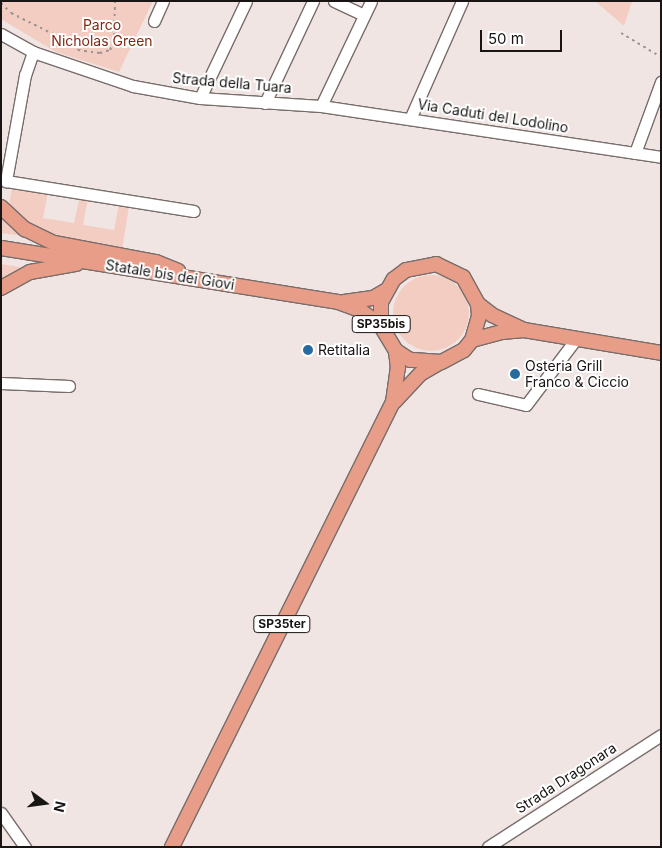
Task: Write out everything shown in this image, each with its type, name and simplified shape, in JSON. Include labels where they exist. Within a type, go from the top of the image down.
[{"type":"main road","points":[[1,207],[25,230],[54,243],[156,262],[199,280]]},
{"type":"main road","name":"Statale bis dei Giovi","points":[[1,248],[338,302],[360,310],[381,326],[396,351]]},
{"type":"main road","points":[[1,288],[30,272],[87,262]]},
{"type":"main road","name":"Statale bis dei Giovi","points":[[338,302],[360,301],[385,291],[406,270],[436,264],[463,277],[478,304],[506,323],[524,330],[661,353]]},
{"type":"main road","name":"SP35bis","points":[[381,326],[381,302],[385,291]]},
{"type":"main road","points":[[472,340],[479,316],[478,304]]},
{"type":"main road","name":"Statale bis dei Giovi","points":[[441,362],[464,350],[472,340],[494,333],[524,330]]},
{"type":"main road","name":"SP35bis","points":[[396,351],[410,360],[441,362]]},
{"type":"main road","name":"SP35ter","points":[[393,402],[398,368],[396,351]]},
{"type":"main road","name":"SP35ter","points":[[172,847],[393,402],[420,374],[441,362]]},
{"type":"street","points":[[154,21],[163,1]]},
{"type":"street","points":[[200,98],[246,1]]},
{"type":"street","points":[[265,103],[313,1]]},
{"type":"street","points":[[334,1],[364,15]]},
{"type":"street","points":[[321,106],[371,1]]},
{"type":"street","points":[[410,119],[462,1]]},
{"type":"street","name":"Strada della Tuara","points":[[1,34],[34,52],[133,86],[200,98],[321,106]]},
{"type":"street","points":[[34,52],[25,75],[7,138],[6,181],[194,211]]},
{"type":"street","points":[[635,153],[661,82]]},
{"type":"street","name":"Via Caduti del Lodolino","points":[[321,106],[661,157]]},
{"type":"street","points":[[478,394],[526,405],[576,339]]},
{"type":"street","points":[[1,383],[69,386]]},
{"type":"street","name":"Strada Dragonara","points":[[488,847],[661,735]]},
{"type":"street","points":[[1,813],[25,847]]},
{"type":"path","points":[[1,3],[11,13],[67,41],[78,50],[100,53],[110,50],[114,42],[115,1]]},
{"type":"path","points":[[621,33],[661,57]]},
{"type":"green space","name":"Parco Nicholas Green","points":[[1,1],[153,1],[119,72],[56,52],[1,19]]},
{"type":"green space","points":[[595,1],[632,1],[624,26]]},
{"type":"green space","points":[[12,187],[48,193],[43,218],[74,223],[80,196],[88,198],[83,225],[114,230],[119,204],[129,206],[122,251],[69,244],[35,231],[9,206]]},
{"type":"green space","points":[[1,214],[23,236],[1,233]]},
{"type":"green space","points":[[1,264],[20,267],[21,270],[1,281]]},
{"type":"green space","points":[[431,275],[445,278],[458,286],[466,299],[469,313],[466,327],[458,340],[445,348],[431,351],[417,348],[404,340],[396,327],[393,313],[396,299],[404,286],[417,278]]},
{"type":"place","name":"Retitalia","points":[[308,350]]},
{"type":"place","name":"Osteria Grill Franco & Ciccio","points":[[515,374]]}]
